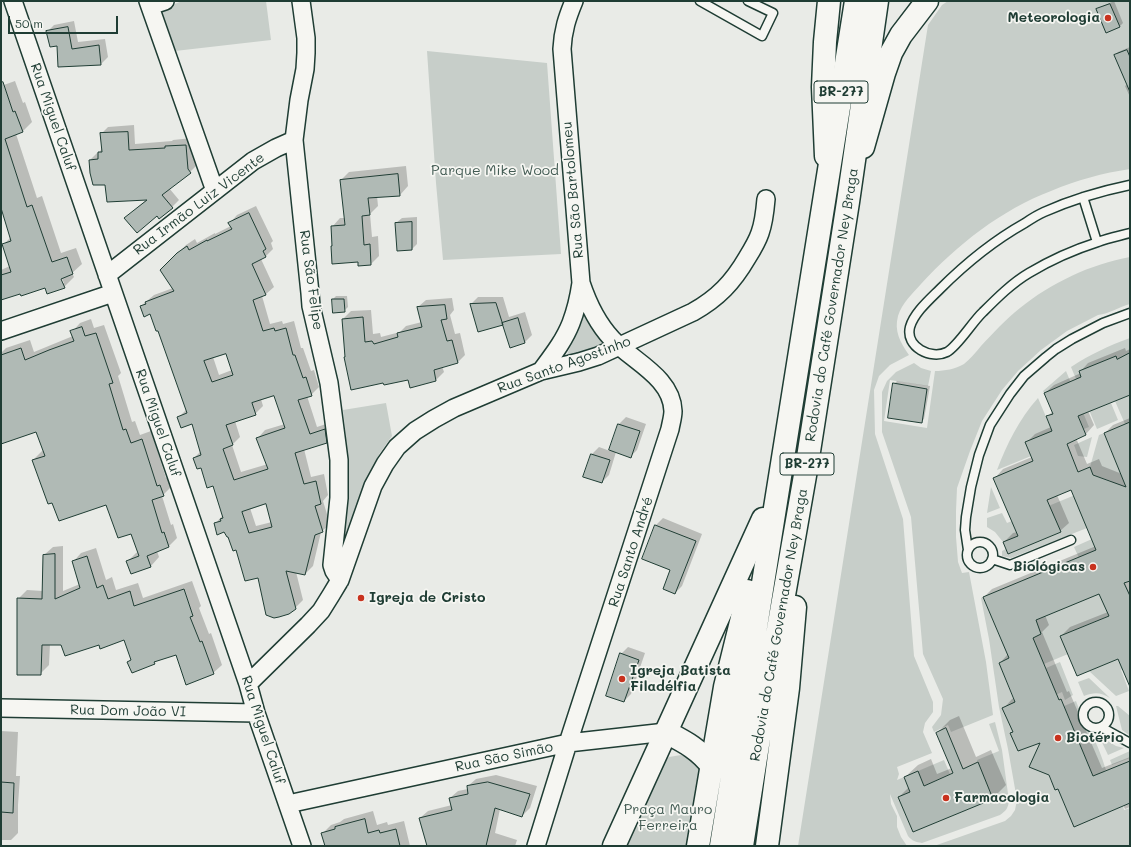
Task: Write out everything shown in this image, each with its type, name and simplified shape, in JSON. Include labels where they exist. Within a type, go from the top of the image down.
[{"type":"main road","points":[[827,182],[823,87],[828,1]]},
{"type":"main road","name":"Rodovia do Café Governador Ney Braga","points":[[742,846],[751,724],[789,417],[856,1]]},
{"type":"main road","name":"Rodovia do Café Governador Ney Braga","points":[[721,846],[751,724],[807,464],[848,202],[877,1]]},
{"type":"main road","points":[[848,202],[891,53],[901,35],[927,1]]},
{"type":"main road","points":[[698,846],[725,687],[742,618],[763,519],[789,417]]},
{"type":"main road","points":[[767,846],[788,688],[807,464]]},
{"type":"main road","points":[[614,846],[763,519]]},
{"type":"main road","points":[[666,732],[694,748],[704,756],[712,766]]},
{"type":"street","name":"Rua Miguel Caluf","points":[[13,1],[248,684],[256,713],[302,846]]},
{"type":"street","name":"Rua São Felipe","points":[[301,1],[306,38],[306,53],[294,140],[310,300],[329,384],[339,460],[339,506],[332,565],[340,580]]},
{"type":"street","name":"Rua São Bartolomeu","points":[[541,371],[563,339],[571,323],[577,305],[581,283],[562,49],[563,32],[574,1]]},
{"type":"street","points":[[154,3],[215,191]]},
{"type":"street","name":"Rua Irmão Luiz Vicente","points":[[107,275],[264,154],[294,140]]},
{"type":"street","name":"Rua Santo Agostinho","points":[[248,684],[321,611],[340,580],[373,486],[385,464],[397,447],[415,431],[447,412],[541,371],[579,362],[620,347],[693,312],[718,296],[741,269],[754,248],[764,217],[766,199]]},
{"type":"street","name":"Rua Santo André","points":[[536,846],[670,429],[673,411],[668,391],[663,384],[620,347],[593,313],[581,283]]},
{"type":"street","points":[[1,331],[114,293]]},
{"type":"street","name":"Rua Dom João VI","points":[[1,708],[256,713]]},
{"type":"street","name":"Rua São Simão","points":[[288,804],[568,743],[666,732]]},
{"type":"lane","points":[[700,1],[762,36],[773,13],[748,1]]},
{"type":"lane","points":[[1130,185],[1083,197],[1043,213],[1008,232],[979,253],[939,290],[919,312],[913,319],[910,329],[911,340],[919,350],[926,354],[935,355],[947,352],[981,313],[1028,274],[1057,258],[1098,242],[1130,233]]},
{"type":"lane","points":[[1083,197],[1098,242]]},
{"type":"lane","points":[[968,550],[975,543],[985,543],[992,550],[992,559],[989,564],[980,567],[971,564],[968,560],[965,530],[966,517],[971,487],[979,455],[990,425],[1010,394],[1024,376],[1056,349],[1103,323],[1130,313]]},
{"type":"lane","points":[[992,559],[1010,564],[1071,540]]},
{"type":"lane","points":[[1101,727],[1130,743]]},
{"type":"green space","points":[[182,1],[266,1],[271,40],[175,51],[160,10]]},
{"type":"green space","points":[[948,1],[1130,1],[1130,169],[1080,180],[1033,199],[997,218],[965,242],[935,270],[911,295],[902,307],[897,321],[897,332],[909,355],[890,365],[879,376],[874,390],[875,434],[903,519],[914,656],[933,702],[933,712],[925,723],[923,732],[932,753],[897,767],[899,774],[897,780],[904,777],[910,792],[898,797],[913,832],[993,799],[977,760],[999,751],[989,724],[995,722],[1002,750],[1009,801],[1007,807],[1000,815],[922,843],[914,841],[908,836],[890,794],[891,804],[897,816],[897,827],[907,846],[798,846],[928,25],[942,5]]},
{"type":"green space","name":"Parque Mike Wood","points":[[427,51],[547,63],[561,254],[443,260]]},
{"type":"green space","points":[[1130,257],[1130,304],[1098,315],[1067,331],[1041,350],[1018,371],[1002,390],[982,421],[957,488],[956,537],[958,562],[962,573],[969,572],[986,662],[993,715],[951,732],[948,725],[934,732],[932,727],[941,715],[943,699],[923,654],[911,517],[882,432],[882,392],[887,381],[896,372],[914,363],[921,368],[931,371],[928,386],[890,380],[884,421],[927,428],[935,371],[942,371],[964,364],[1010,317],[1045,290],[1072,276],[1101,264]]},
{"type":"green space","points":[[584,310],[609,344],[565,360]]},
{"type":"green space","points":[[1130,338],[1130,390],[1116,356],[1079,372],[1094,409],[1111,403],[1118,420],[1097,429],[1071,367],[1114,344]]},
{"type":"green space","points":[[1066,371],[1089,427],[1084,429],[1065,384],[1044,393],[1043,391]]},
{"type":"green space","points":[[1130,395],[1130,422],[1125,424],[1115,401]]},
{"type":"green space","points":[[1038,398],[1058,445],[997,470],[1014,432],[1025,414]]},
{"type":"green space","points":[[386,403],[392,436],[380,453],[369,475],[339,566],[348,493],[346,434],[343,410]]},
{"type":"green space","points":[[1104,433],[1130,496],[1127,520],[1111,481],[1093,475],[1090,467],[1099,435]]},
{"type":"green space","points":[[1092,437],[1087,457],[1078,456],[1074,445]]},
{"type":"green space","points":[[1097,486],[1087,528],[1011,558],[1002,556],[1002,551],[1006,549],[1008,554],[1061,532],[1018,536],[1003,542],[995,532],[987,527],[987,518],[1002,513],[1007,523]]},
{"type":"green space","points":[[991,487],[1000,508],[987,513]]},
{"type":"green space","points":[[1130,537],[1079,558],[1074,547],[1092,539]]},
{"type":"green space","points":[[1125,583],[1130,594],[1130,607],[1060,636],[1068,654],[1044,664],[1036,647],[999,663],[1014,701],[1052,685],[1046,668],[1060,662],[1073,695],[1065,700],[1062,692],[1051,697],[1050,763],[1047,771],[1051,781],[1080,780],[1084,789],[1062,799],[1074,826],[1123,806],[1124,810],[1130,808],[1130,846],[934,846],[1005,821],[1015,810],[1017,800],[999,707],[989,639],[981,598],[983,597],[999,635]]},
{"type":"green space","points":[[1130,654],[1130,666],[1121,670],[1129,691],[1116,696],[1089,671]]},
{"type":"green space","points":[[1089,678],[1110,698],[1097,693],[1084,696],[1078,682]]},
{"type":"green space","points":[[1076,701],[1079,709],[1079,721],[1082,726],[1090,732],[1100,752],[1106,770],[1104,771],[1106,777],[1095,781],[1064,706]]},
{"type":"green space","points":[[1116,706],[1130,716],[1129,735],[1122,730]]},
{"type":"green space","points":[[1099,736],[1116,746],[1124,748],[1108,755]]},
{"type":"green space","points":[[1130,751],[1130,758],[1112,765],[1110,760]]},
{"type":"green space","name":"Praça Mauro Ferreira","points":[[681,755],[693,758],[700,767],[702,780],[691,846],[627,846],[662,764],[669,757]]},
{"type":"green space","points":[[944,760],[950,774],[924,786],[918,771]]},
{"type":"building","name":"Meteorologia","points":[[1110,4],[1120,27],[1106,33],[1096,9]]},
{"type":"building","points":[[68,27],[72,49],[99,45],[101,65],[58,67],[57,46],[50,47],[46,31]]},
{"type":"building","points":[[1127,50],[1130,57],[1130,92],[1114,55]]},
{"type":"building","points":[[3,82],[13,112],[15,111],[23,132],[5,139],[27,207],[32,205],[52,262],[67,257],[73,274],[61,279],[65,288],[47,294],[45,288],[21,296],[20,294],[1,300],[1,275],[11,272],[2,244],[11,241],[1,208],[1,83]]},
{"type":"building","points":[[128,132],[129,150],[186,145],[188,169],[191,173],[162,195],[173,208],[159,219],[157,216],[137,233],[124,218],[147,200],[107,202],[105,185],[93,185],[90,173],[89,160],[98,159],[98,152],[102,152],[100,133]]},
{"type":"building","points":[[398,174],[400,196],[368,198],[370,215],[362,216],[364,245],[370,244],[371,265],[358,266],[358,262],[332,264],[331,226],[345,225],[340,180]]},
{"type":"building","points":[[249,213],[266,249],[263,251],[266,257],[252,264],[266,295],[253,300],[263,331],[274,328],[275,331],[286,328],[293,355],[295,355],[303,378],[306,377],[312,396],[298,400],[310,434],[325,429],[327,443],[295,453],[304,484],[316,481],[321,504],[315,506],[323,532],[315,535],[305,575],[286,571],[296,609],[289,614],[274,618],[266,615],[258,578],[245,581],[236,550],[233,551],[228,537],[224,532],[217,535],[214,523],[221,521],[220,519],[223,518],[213,486],[207,488],[201,468],[197,469],[193,458],[201,455],[192,424],[181,428],[177,417],[187,413],[158,331],[156,331],[150,314],[144,317],[140,306],[146,304],[145,302],[174,291],[160,270],[177,253],[187,246],[189,250],[232,229],[228,223]],"holes":[[[226,354],[233,375],[212,382],[204,361]],[[274,396],[285,428],[256,438],[268,469],[234,480],[223,449],[233,445],[226,425],[256,415],[252,403]],[[266,504],[272,527],[249,533],[242,512]]]},
{"type":"building","points":[[412,222],[412,250],[397,251],[395,223]]},
{"type":"building","points":[[332,299],[344,299],[345,312],[333,313]]},
{"type":"building","points":[[496,303],[503,325],[478,332],[470,304]]},
{"type":"building","points":[[445,305],[447,319],[441,320],[447,341],[452,340],[458,363],[434,370],[436,381],[410,388],[408,380],[384,385],[383,383],[351,390],[344,357],[342,319],[363,317],[365,342],[372,341],[374,344],[398,337],[397,333],[422,327],[417,307]]},
{"type":"building","points":[[518,318],[525,343],[510,348],[502,323]]},
{"type":"building","points":[[82,327],[85,336],[96,333],[113,383],[109,384],[123,430],[126,429],[131,443],[142,439],[157,486],[160,485],[164,496],[152,500],[162,533],[164,532],[169,547],[147,556],[151,567],[131,574],[126,561],[139,556],[131,534],[118,538],[106,505],[59,521],[52,503],[48,504],[32,460],[45,456],[36,432],[1,444],[1,355],[21,348],[25,360],[74,341],[70,331]]},
{"type":"building","points":[[1130,353],[1130,395],[1078,416],[1086,435],[1067,444],[1078,472],[1090,467],[1093,475],[1126,487],[1104,433],[1130,422],[1130,581],[1124,583],[1130,596],[1130,687],[1118,659],[1077,676],[1060,636],[1109,616],[1099,594],[1036,620],[1041,634],[1033,638],[1059,700],[1061,699],[1093,776],[1130,761],[1130,803],[1074,827],[1058,789],[1055,790],[1049,775],[1029,767],[1040,743],[1018,751],[1010,733],[1013,732],[1002,708],[1015,702],[999,663],[1009,658],[983,597],[1096,550],[1071,490],[1047,500],[1061,532],[1008,554],[1003,542],[1018,536],[993,478],[1033,461],[1025,442],[1052,431],[1046,416],[1053,414],[1044,393],[1081,377],[1079,371],[1116,356],[1117,359]]},
{"type":"building","points":[[893,383],[927,389],[922,423],[888,418]]},
{"type":"building","points":[[618,424],[640,431],[631,458],[609,450]]},
{"type":"building","points":[[591,454],[610,460],[602,483],[583,477]]},
{"type":"building","points":[[655,525],[696,541],[675,594],[663,589],[670,570],[642,559]]},
{"type":"building","points":[[55,554],[55,599],[80,588],[72,561],[87,556],[97,588],[103,585],[108,599],[130,591],[134,606],[184,589],[193,616],[190,617],[200,642],[202,641],[214,674],[186,685],[176,655],[154,662],[155,664],[132,673],[127,662],[131,660],[124,640],[100,649],[99,645],[65,656],[61,645],[42,645],[41,675],[17,675],[17,598],[42,599],[43,555]]},
{"type":"building","name":"Igreja Batista Filadélfia","points":[[620,653],[639,660],[624,702],[606,696]]},
{"type":"building","name":"Farmacologia","points":[[946,728],[963,769],[978,762],[993,799],[913,832],[898,797],[910,792],[904,777],[918,771],[924,786],[953,773],[936,733]]},
{"type":"building","points":[[1,782],[14,783],[13,813],[1,812]]},
{"type":"building","points":[[488,782],[530,794],[522,817],[495,808],[486,846],[427,846],[419,818],[452,810],[449,798],[468,794],[467,786]]},
{"type":"building","points":[[365,819],[368,833],[379,830],[380,833],[396,829],[400,846],[325,846],[321,833],[335,829],[335,827]]},
{"type":"place","name":"Meteorologia","points":[[1108,18]]},
{"type":"place","name":"Biológicas","points":[[1093,567]]},
{"type":"place","name":"Igreja de Cristo","points":[[361,598]]},
{"type":"place","name":"Igreja Batista Filadélfia","points":[[622,679]]},
{"type":"place","name":"Biotério","points":[[1058,738]]},
{"type":"place","name":"Farmacologia","points":[[946,798]]}]
